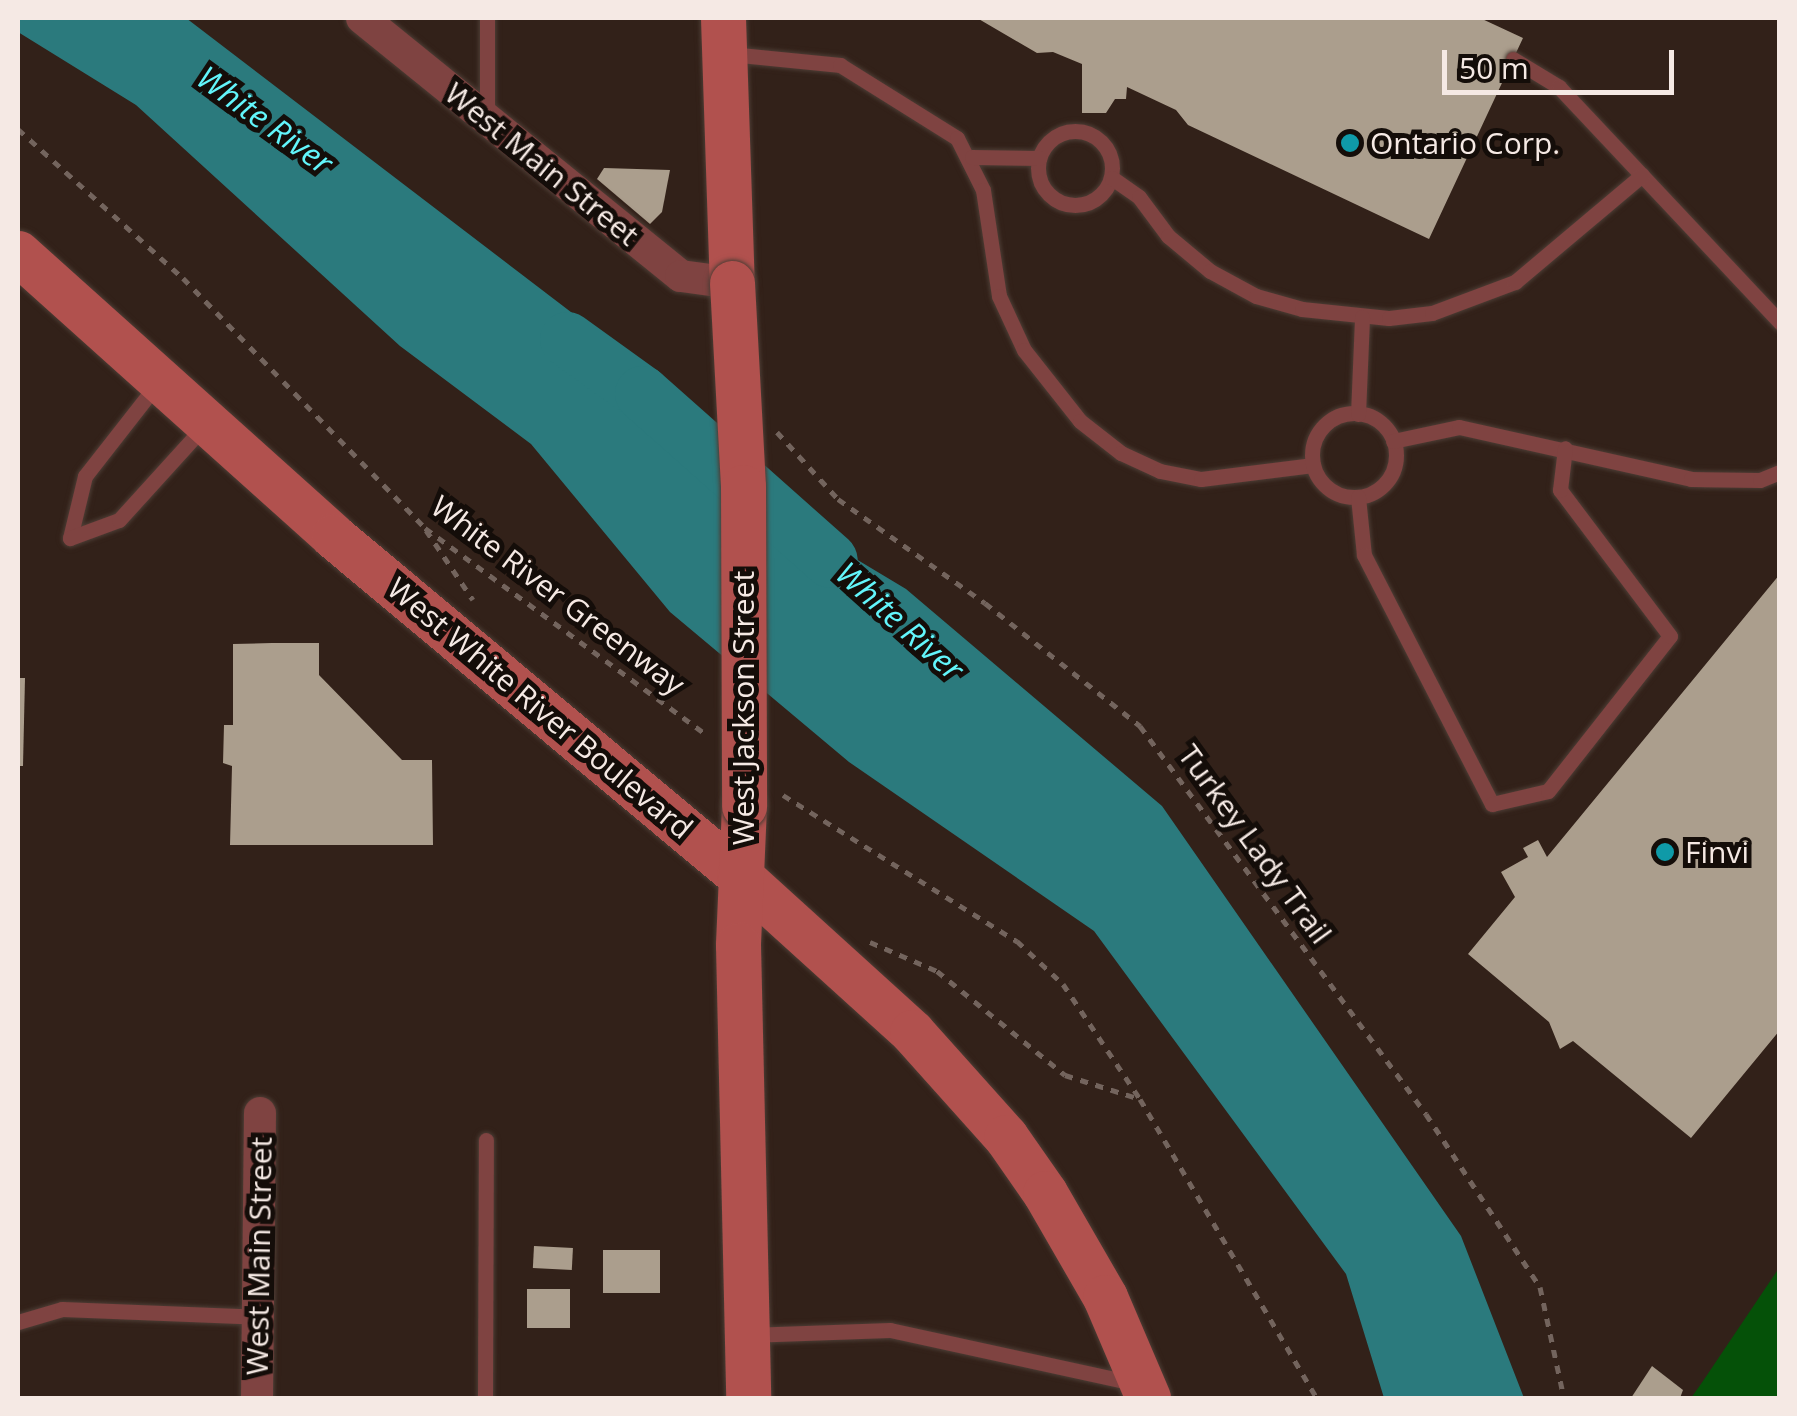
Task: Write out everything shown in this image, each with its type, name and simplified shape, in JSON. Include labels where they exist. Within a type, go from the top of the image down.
[{"type":"street","name":"West Main Street","points":[[362,18],[681,276],[732,283]]},
{"type":"street","name":"West Jackson Street","points":[[723,36],[757,795],[740,875],[748,1398]]},
{"type":"street","name":"West White River Boulevard","points":[[18,253],[208,423],[740,875],[912,1032],[1006,1137],[1074,1238],[1146,1392]]},
{"type":"street","name":"West Main Street","points":[[257,1398],[260,1113]]},
{"type":"lane","points":[[487,18],[487,120]]},
{"type":"lane","points":[[723,36],[840,65],[888,96],[932,116],[972,157],[999,296],[1024,350],[1080,422],[1121,453],[1160,471],[1216,478],[1313,466]]},
{"type":"lane","points":[[1514,59],[1559,86],[1780,322]]},
{"type":"lane","points":[[972,157],[1038,158],[1065,132],[1091,134],[1109,152],[1112,178],[1096,199],[1072,206],[1048,195],[1038,158]]},
{"type":"lane","points":[[1112,178],[1139,196],[1168,236],[1210,271],[1256,296],[1362,318],[1432,314],[1515,282],[1642,176]]},
{"type":"lane","points":[[1358,414],[1362,318]]},
{"type":"lane","points":[[160,380],[85,476],[70,538],[119,520],[208,423]]},
{"type":"lane","points":[[1358,414],[1376,420],[1393,442],[1390,478],[1358,497],[1331,492],[1313,466],[1313,445],[1326,423],[1358,414]]},
{"type":"lane","points":[[1393,442],[1459,427],[1691,479],[1760,480],[1780,472]]},
{"type":"lane","points":[[1358,497],[1364,555],[1492,804],[1548,791],[1670,636],[1560,490],[1565,448]]},
{"type":"lane","points":[[485,1398],[486,1140]]},
{"type":"lane","points":[[18,1322],[62,1309],[258,1316]]},
{"type":"lane","points":[[746,1335],[890,1330],[1146,1392]]},
{"type":"path","name":"White River Greenway","points":[[18,129],[183,278],[425,528],[710,738]]},
{"type":"path","name":"Turkey Lady Trail","points":[[772,426],[838,499],[985,603],[1140,726],[1426,1114],[1540,1288],[1564,1398]]},
{"type":"path","points":[[757,795],[1016,942],[1064,984],[1140,1099],[1317,1398]]},
{"type":"path","points":[[864,939],[937,971],[1065,1076],[1140,1099]]},
{"type":"green space","points":[[1779,1268],[1779,1398],[1691,1398],[1703,1381]]},
{"type":"water","points":[[18,18],[186,18],[584,322],[676,451],[906,589],[1162,806],[1461,1236],[1524,1398],[1384,1398],[1346,1274],[1094,931],[849,762],[670,612],[531,444],[400,346],[136,105],[18,32]]},
{"type":"building","name":"Ontario Corp.","points":[[977,18],[1480,18],[1523,38],[1429,239],[1188,125],[1176,110],[1127,87],[1126,99],[1115,99],[1106,113],[1082,113],[1082,64],[1053,52],[1037,53]]},
{"type":"building","points":[[604,168],[670,170],[662,212],[650,224],[597,179]]},
{"type":"building","name":"Finvi","points":[[1780,574],[1780,1030],[1691,1138],[1573,1041],[1560,1049],[1549,1022],[1468,954],[1515,897],[1501,872],[1528,857],[1523,848],[1538,840],[1547,857]]},
{"type":"building","points":[[319,643],[319,675],[402,760],[432,760],[433,845],[230,845],[232,766],[223,763],[224,725],[233,725],[233,644]]},
{"type":"building","points":[[18,678],[25,678],[23,766],[18,766]]},
{"type":"building","points":[[534,1246],[573,1248],[572,1270],[533,1268]]},
{"type":"building","points":[[603,1250],[660,1250],[660,1293],[603,1293]]},
{"type":"building","points":[[527,1289],[570,1289],[570,1328],[527,1328]]},
{"type":"building","points":[[1652,1366],[1683,1390],[1680,1398],[1631,1398]]},
{"type":"waterway","name":"White River","points":[[567,339],[642,393],[830,560]]},
{"type":"place","name":"Ontario Corp.","points":[[1350,143]]},
{"type":"place","name":"Finvi","points":[[1665,852]]}]
